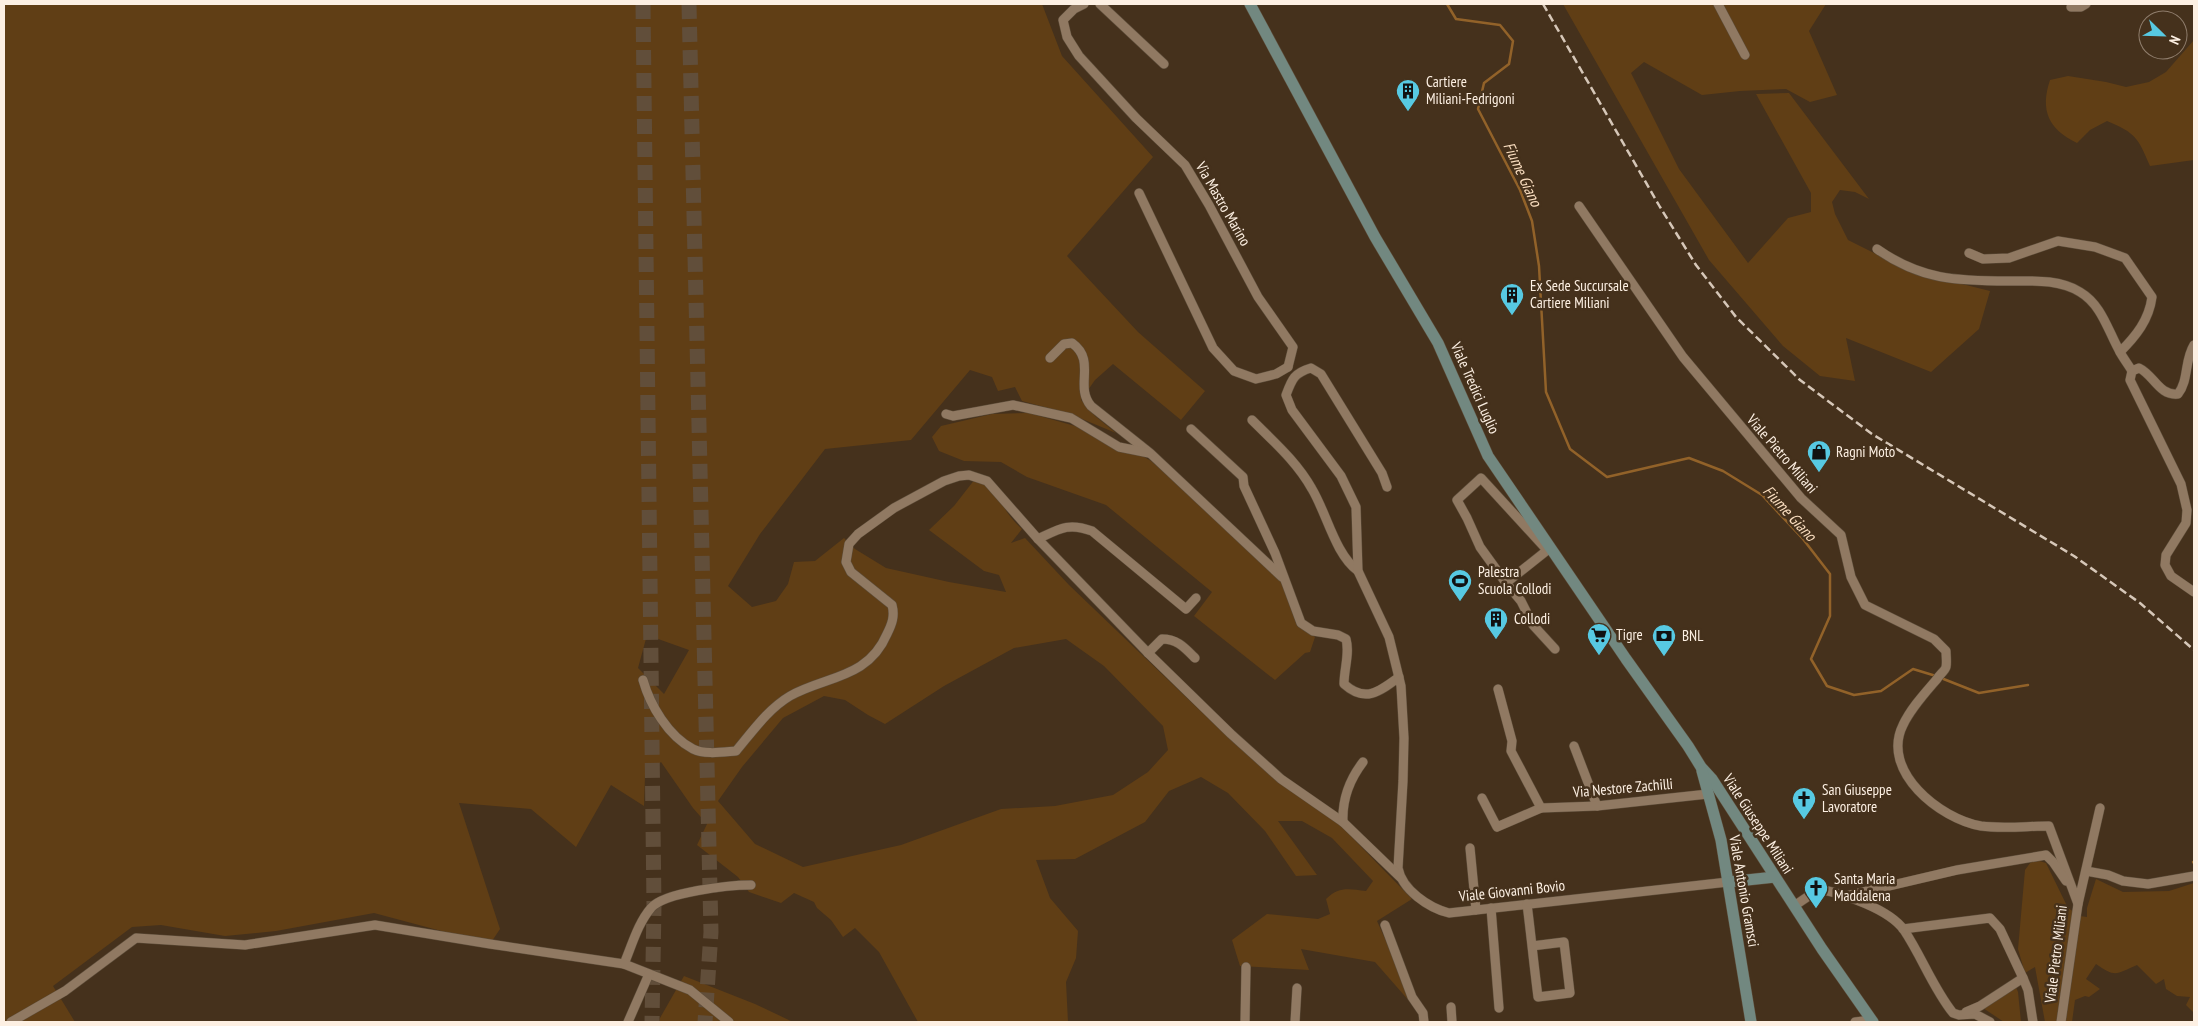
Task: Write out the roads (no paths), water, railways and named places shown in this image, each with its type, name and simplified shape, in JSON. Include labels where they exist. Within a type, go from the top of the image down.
[{"type":"main road","name":"Viale Tredici Luglio","points":[[1250,4],[1375,237],[1438,343],[1488,456],[1549,549],[1688,746],[1700,767]]},
{"type":"main road","name":"Viale Antonio Gramsci","points":[[1700,767],[1721,840],[1751,1022]]},
{"type":"main road","name":"Viale Giuseppe Miliani","points":[[1700,767],[1712,779],[1794,906],[1872,1021]]},
{"type":"main road","name":"Viale Giovanni Bovio","points":[[1728,882],[1775,877]]},
{"type":"street","name":"Via Mastro Marino","points":[[1084,4],[1074,9],[1064,20],[1067,37],[1079,56],[1130,111],[1185,165],[1209,205],[1258,297],[1293,348],[1288,367]]},
{"type":"street","points":[[1100,4],[1164,64]]},
{"type":"street","points":[[1718,4],[1744,55]]},
{"type":"street","points":[[2071,7],[2081,7],[2086,4]]},
{"type":"street","points":[[1139,193],[1213,348],[1234,371],[1256,379],[1276,374],[1288,367],[1299,372]]},
{"type":"street","name":"Viale Pietro Miliani","points":[[1579,206],[1683,357],[1801,498],[1841,535],[1851,578],[1865,605],[1934,639],[1946,652],[1946,667],[1902,726],[1898,742],[1899,759],[1906,774],[1938,808],[1958,820],[1980,826],[2049,826],[2078,904],[2061,1022]]},
{"type":"street","points":[[1970,253],[1983,259],[2009,258],[2058,241],[2095,247],[2125,258],[2152,297],[2151,309],[2137,335],[2120,352]]},
{"type":"street","points":[[1878,248],[1892,259],[1927,275],[1958,280],[2048,281],[2080,292],[2098,309],[2132,371],[2130,380],[2181,484],[2187,510],[2186,523],[2166,555],[2165,565],[2171,576],[2194,592]]},
{"type":"street","points":[[1050,358],[1064,344],[1072,343],[1077,347],[1085,356],[1086,399],[1150,453],[1284,578]]},
{"type":"street","points":[[2132,371],[2139,368],[2148,372],[2160,388],[2170,395],[2178,394],[2183,387],[2187,363],[2194,345]]},
{"type":"street","points":[[1387,487],[1382,473],[1321,374],[1311,368],[1299,372],[1286,395],[1292,410],[1341,476],[1356,507],[1358,571],[1389,636],[1399,677],[1404,738],[1398,868],[1400,877]]},
{"type":"street","points":[[946,414],[953,416],[1013,405],[1071,418],[1118,447],[1150,453]]},
{"type":"street","points":[[1252,420],[1296,463],[1313,490],[1347,563],[1358,571]]},
{"type":"street","points":[[1191,429],[1243,477],[1244,486],[1275,553],[1301,623],[1312,631],[1338,635],[1346,639],[1348,647],[1344,684],[1353,692],[1366,695],[1382,690],[1399,677]]},
{"type":"street","name":"Viale Giovanni Bovio","points":[[643,680],[648,697],[660,717],[687,745],[701,751],[736,751],[767,714],[789,696],[850,674],[870,659],[885,640],[892,624],[894,613],[892,605],[851,572],[846,562],[847,549],[858,534],[886,513],[921,492],[944,481],[969,474],[987,481],[1038,539],[1148,653],[1231,734],[1281,779],[1343,822],[1400,877],[1409,889],[1435,909],[1449,913],[1728,882]]},
{"type":"street","name":"Viale Tredici Luglio","points":[[1506,583],[1480,547],[1457,500],[1482,478],[1549,549]]},
{"type":"street","points":[[1038,539],[1064,526],[1080,526],[1092,531],[1186,609],[1196,598]]},
{"type":"street","points":[[1549,549],[1506,583],[1521,601],[1533,625],[1555,649]]},
{"type":"street","points":[[1148,653],[1162,639],[1172,639],[1181,644],[1195,658]]},
{"type":"street","points":[[1498,689],[1512,741],[1511,751],[1541,808]]},
{"type":"street","points":[[1574,746],[1597,806]]},
{"type":"street","points":[[1343,822],[1346,795],[1356,772],[1363,762]]},
{"type":"street","name":"Via Nestore Zachilli","points":[[1482,798],[1497,827],[1541,808],[1597,806],[1708,794]]},
{"type":"street","points":[[2078,904],[2100,808]]},
{"type":"street","points":[[1470,848],[1476,910]]},
{"type":"street","points":[[1846,896],[1957,870],[2046,855],[2072,887]]},
{"type":"street","points":[[2086,871],[2108,875],[2123,881],[2148,884],[2194,876]]},
{"type":"street","points":[[624,964],[645,916],[658,901],[669,897],[731,885],[751,885]]},
{"type":"street","points":[[1794,906],[1819,890],[1846,896],[1890,917],[1903,929],[1952,1014],[1975,1014],[1990,1022]]},
{"type":"street","points":[[1527,904],[1538,997],[1570,993],[1564,942],[1532,946]]},
{"type":"street","points":[[1491,908],[1499,1008]]},
{"type":"street","points":[[1903,929],[1990,918],[2000,929],[2028,990],[2033,1022]]},
{"type":"street","points":[[11,1022],[65,992],[136,938],[245,945],[375,925],[624,964],[690,990],[729,1022]]},
{"type":"street","points":[[1385,925],[1412,997],[1424,1013],[1424,1022]]},
{"type":"street","points":[[1245,1022],[1246,967]]},
{"type":"street","points":[[628,1022],[649,974]]},
{"type":"street","points":[[1959,1015],[1980,1006],[2023,978]]},
{"type":"street","points":[[1295,1022],[1297,988]]},
{"type":"street","points":[[1451,1007],[1452,1022]]},
{"type":"street","points":[[1855,1022],[1872,1021]]},
{"type":"waterway","name":"Fiume Giano","points":[[1447,4],[1456,19],[1500,25],[1513,41],[1509,64],[1484,83],[1478,109],[1520,190],[1532,221],[1539,266],[1546,392],[1570,449],[1607,477],[1689,458],[1723,471],[1762,495],[1803,539],[1830,574],[1830,616],[1811,659],[1827,686],[1854,695],[1881,691],[1913,669],[1936,676]]},
{"type":"waterway","name":"Fiume Giano","points":[[1941,678],[1979,693],[2028,685]]},
{"type":"tunnel","points":[[643,4],[654,906],[652,1022]]},
{"type":"tunnel","points":[[689,4],[711,932],[705,1022]]},
{"type":"railway","points":[[1543,4],[1660,207],[1696,265],[1736,317],[1800,380],[1872,434],[2074,556],[2140,603],[2194,650]]},
{"type":"place","name":"Cartiere Miliani-Fedrigoni","points":[[1408,112]]},
{"type":"place","name":"Ex Sede Succursale Cartiere Miliani","points":[[1512,316]]},
{"type":"place","name":"Ragni Moto","points":[[1819,473]]},
{"type":"place","name":"Palestra Scuola Collodi","points":[[1460,602]]},
{"type":"place","name":"Collodi","points":[[1496,640]]},
{"type":"place","name":"Tigre","points":[[1599,656]]},
{"type":"place","name":"BNL","points":[[1664,657]]},
{"type":"place","name":"San Giuseppe Lavoratore","points":[[1804,820]]},
{"type":"place","name":"Santa Maria Maddalena","points":[[1816,909]]}]
